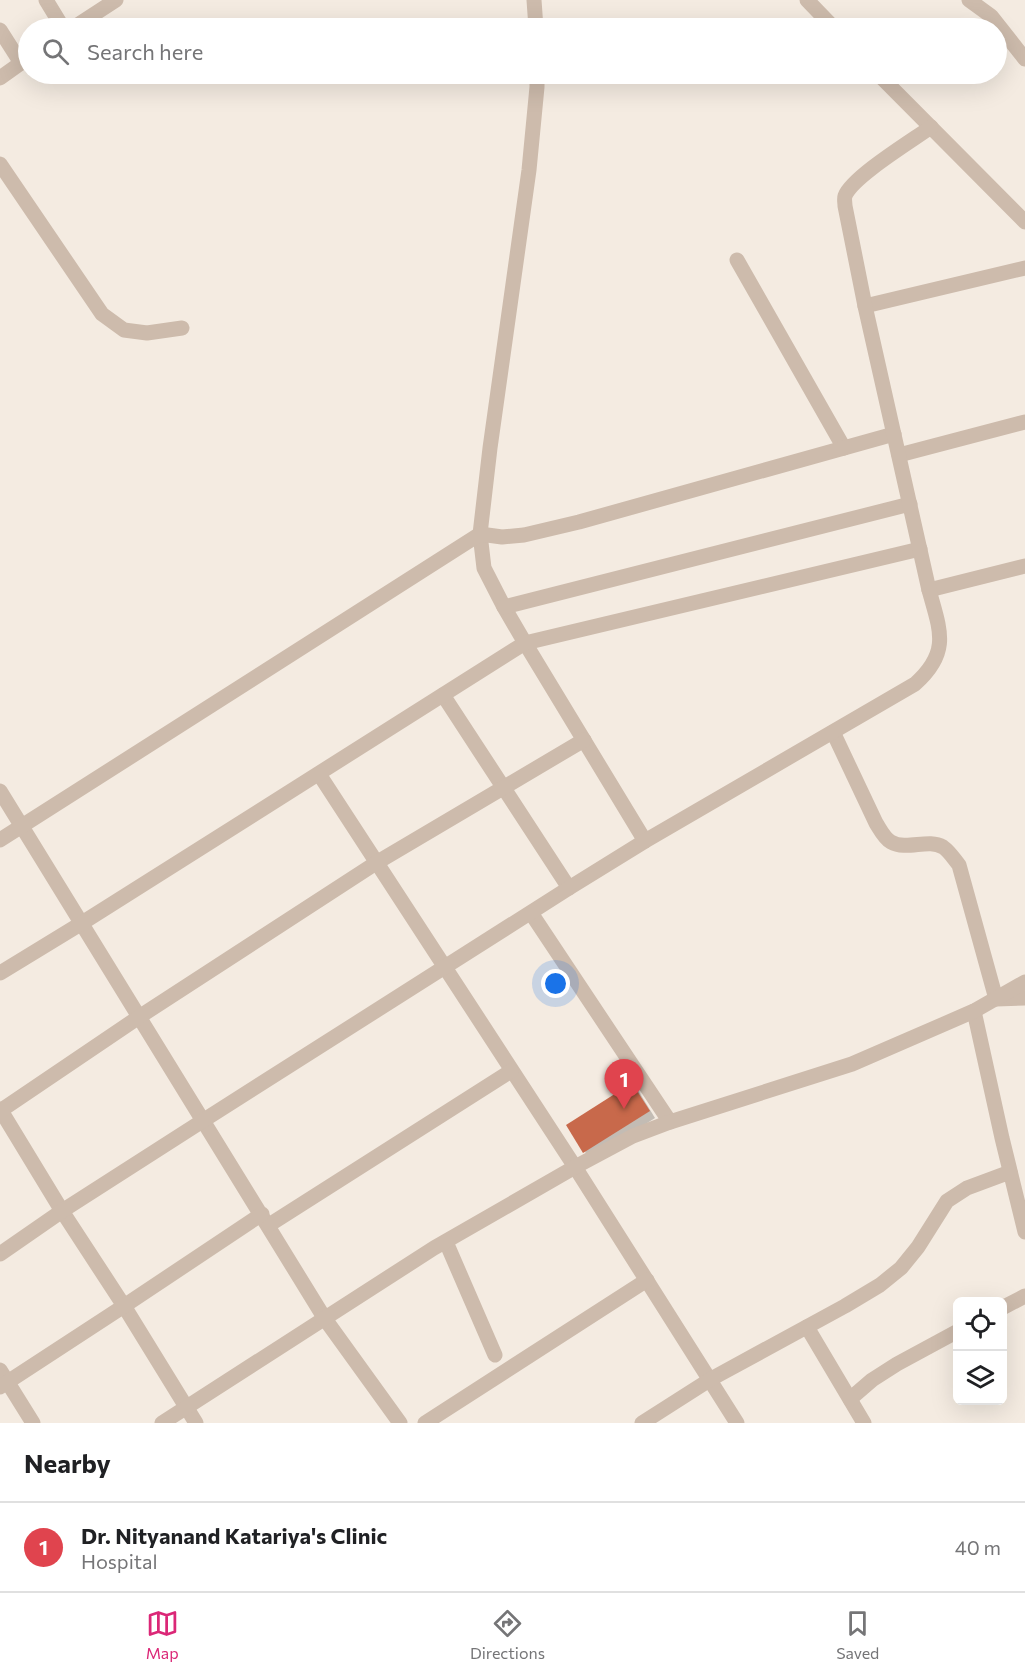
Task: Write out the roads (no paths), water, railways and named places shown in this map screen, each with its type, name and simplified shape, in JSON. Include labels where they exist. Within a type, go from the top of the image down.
[{"type":"street","points":[[46,0],[57,18]]},
{"type":"street","points":[[534,0],[535,18]]},
{"type":"street","points":[[807,0],[824,18]]},
{"type":"street","points":[[969,0],[993,18]]},
{"type":"street","points":[[87,18],[112,1]]},
{"type":"street","points":[[0,30],[18,52]]},
{"type":"street","points":[[1007,36],[1025,59]]},
{"type":"street","points":[[0,78],[18,66]]},
{"type":"street","points":[[537,84],[529,170],[480,534],[484,568],[525,643],[645,841]]},
{"type":"street","points":[[888,84],[1025,222]]},
{"type":"street","points":[[0,1254],[62,1211],[568,888],[915,684],[928,673],[936,659],[940,645],[940,629],[929,590],[865,306],[848,227],[845,196],[855,183],[873,168],[931,127]]},
{"type":"street","points":[[0,164],[102,314],[124,330],[147,333],[182,328]]},
{"type":"street","points":[[737,260],[844,448]]},
{"type":"street","points":[[865,306],[1025,268]]},
{"type":"street","points":[[899,455],[1025,423]]},
{"type":"street","points":[[0,840],[480,534],[502,537],[550,529],[894,434]]},
{"type":"street","points":[[504,607],[910,504]]},
{"type":"street","points":[[0,973],[525,643],[920,549]]},
{"type":"street","points":[[929,590],[1025,567]]},
{"type":"street","points":[[443,695],[568,888]]},
{"type":"street","points":[[833,732],[876,823],[884,835],[891,842],[907,846],[924,844],[941,846],[959,865],[996,999]]},
{"type":"street","points":[[196,1423],[0,1110],[376,863],[584,740]]},
{"type":"street","points":[[319,774],[575,1167],[737,1423]]},
{"type":"street","points":[[0,791],[325,1318],[400,1423]]},
{"type":"street","points":[[531,913],[670,1122]]},
{"type":"street","points":[[162,1423],[446,1242],[633,1136],[852,1064],[974,1011],[1025,982]]},
{"type":"street","points":[[996,999],[1025,998]]},
{"type":"street","points":[[974,1011],[1025,1232]]},
{"type":"street","points":[[33,1423],[2,1380],[512,1071]]},
{"type":"street","points":[[642,1423],[711,1379],[879,1285],[901,1268],[918,1247],[947,1201],[967,1188],[1010,1172]]},
{"type":"street","points":[[446,1242],[495,1355]]},
{"type":"street","points":[[425,1423],[647,1280]]},
{"type":"street","points":[[1007,1305],[1025,1296]]},
{"type":"street","points":[[807,1327],[864,1423]]},
{"type":"street","points":[[850,1399],[872,1380],[897,1364],[953,1333]]},
{"type":"place","name":"Dr. Nityanand Katariya's Clinic","points":[[624,1109]]}]
